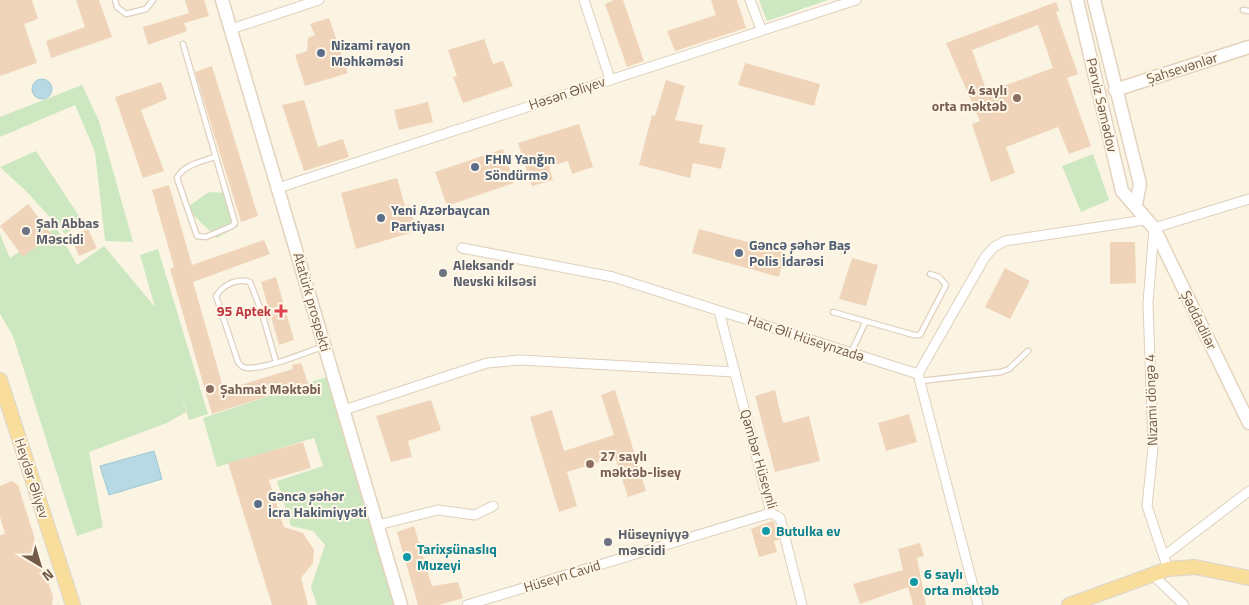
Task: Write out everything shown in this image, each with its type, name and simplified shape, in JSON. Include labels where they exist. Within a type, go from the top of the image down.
[{"type":"main road","name":"Heydər Əliyev","points":[[0,380],[73,605]]},
{"type":"main road","points":[[1069,605],[1153,575],[1166,562],[1249,578]]},
{"type":"street","name":"Atatürk prospekti","points":[[222,0],[401,605]]},
{"type":"street","points":[[231,29],[319,0]]},
{"type":"street","points":[[584,0],[610,79]]},
{"type":"street","points":[[750,0],[761,29]]},
{"type":"street","name":"Həsən Əliyev","points":[[278,188],[761,29],[856,0]]},
{"type":"street","name":"Pərviz Səmədov","points":[[1077,0],[1122,191],[1136,204],[1150,224]]},
{"type":"street","name":"Pərviz Səmədov","points":[[1094,0],[1140,184],[1136,204]]},
{"type":"street","name":"Şahsevənlər","points":[[1115,90],[1249,46]]},
{"type":"street","points":[[978,605],[919,378],[985,257],[994,247],[1005,241],[1150,224],[1249,199]]},
{"type":"street","name":"Şəddadilər","points":[[1150,224],[1248,419]]},
{"type":"street","name":"Nizami döngə 4","points":[[1150,224],[1148,303],[1154,448],[1147,506],[1166,562]]},
{"type":"street","name":"Hacı Əli Hüseynzadə","points":[[462,248],[612,278],[851,353],[919,378]]},
{"type":"street","name":"Qəmbər Hüseynli","points":[[719,311],[771,513],[780,518],[802,605]]},
{"type":"street","points":[[344,410],[487,363],[520,360],[735,372]]},
{"type":"street","points":[[1166,562],[1249,491]]},
{"type":"street","points":[[378,525],[438,510],[475,515],[493,506]]},
{"type":"street","name":"Hüseyn Cavid","points":[[468,605],[771,513]]},
{"type":"street","points":[[1153,575],[1184,605]]},
{"type":"lane","points":[[115,0],[117,7],[126,14],[146,9],[152,0]]},
{"type":"lane","points":[[183,44],[234,223],[232,226],[214,234],[197,236],[178,185],[178,178],[179,174],[190,166],[215,157]]},
{"type":"lane","points":[[833,312],[865,323],[920,335],[946,285],[939,277],[930,274]]},
{"type":"lane","points":[[276,362],[262,313],[250,282],[242,280],[221,289],[216,296],[219,310],[238,362],[243,367],[249,368],[276,362],[325,346]]},
{"type":"lane","points":[[851,353],[865,323]]},
{"type":"lane","points":[[919,378],[1001,372],[1009,369],[1028,351]]},
{"type":"green space","points":[[759,0],[828,0],[767,21]]},
{"type":"green space","points":[[82,85],[99,121],[133,242],[105,241],[95,152],[75,105],[0,137],[0,117]]},
{"type":"green space","points":[[36,151],[83,222],[65,234],[28,193],[0,167]]},
{"type":"green space","points":[[1093,154],[1109,200],[1081,212],[1062,166]]},
{"type":"green space","points":[[209,192],[227,193],[238,226],[217,238],[186,208]]},
{"type":"green space","points":[[56,227],[77,265],[104,246],[155,307],[140,255],[158,249],[208,414],[189,420],[178,385],[186,412],[167,423],[89,452],[103,527],[77,536],[13,336],[0,314],[0,234],[10,258]]},
{"type":"green space","points":[[329,376],[398,605],[317,605],[311,587],[325,545],[313,531],[291,526],[277,481],[323,466],[314,438],[217,467],[203,418]]},
{"type":"water","points":[[42,79],[49,82],[52,89],[49,96],[42,99],[35,96],[32,89],[35,82]]},
{"type":"water","points":[[154,451],[162,479],[109,495],[100,466]]},
{"type":"building","points":[[0,0],[32,0],[38,19],[24,24],[37,63],[0,76]]},
{"type":"building","points":[[76,0],[99,0],[112,37],[51,58],[46,41],[85,27]]},
{"type":"building","points":[[185,0],[204,0],[209,16],[184,23],[187,31],[148,45],[143,27],[189,13]]},
{"type":"building","points":[[614,0],[623,0],[644,61],[627,67],[605,4]]},
{"type":"building","points":[[711,0],[737,0],[746,28],[675,51],[667,31],[716,15]]},
{"type":"building","points":[[1056,2],[1059,10],[1056,12],[1078,74],[1067,78],[1091,146],[1069,154],[1058,127],[1006,147],[1015,173],[991,182],[972,124],[980,121],[946,43]],"holes":[[[1038,25],[1053,68],[987,92],[972,50]]]},
{"type":"building","name":"Nizami rayon Məhkəməsi","points":[[329,18],[348,73],[305,86],[295,55],[307,51],[308,38],[315,35],[310,24]]},
{"type":"building","points":[[484,39],[493,64],[503,61],[513,86],[463,103],[453,77],[457,76],[448,50]]},
{"type":"building","points":[[745,63],[820,84],[814,106],[738,85]]},
{"type":"building","points":[[212,66],[258,216],[241,222],[195,72]]},
{"type":"building","points":[[666,80],[685,86],[675,120],[703,125],[699,143],[726,148],[721,169],[693,163],[690,178],[639,165],[652,115],[655,116]]},
{"type":"building","points":[[161,82],[167,99],[141,110],[164,171],[143,178],[115,97]]},
{"type":"building","points":[[304,100],[318,147],[343,139],[349,157],[304,171],[282,105]]},
{"type":"building","points":[[428,102],[433,122],[399,130],[394,110]]},
{"type":"building","points":[[579,124],[593,167],[572,174],[568,161],[549,167],[553,180],[532,186],[518,143]]},
{"type":"building","points":[[503,149],[514,183],[447,206],[435,172]]},
{"type":"building","name":"Yeni Azərbaycan Partiyası","points":[[397,178],[405,206],[409,205],[417,231],[356,249],[341,193]]},
{"type":"building","points":[[169,185],[192,265],[264,240],[270,254],[193,282],[224,390],[293,369],[292,365],[301,363],[308,383],[212,414],[170,269],[174,267],[152,190]]},
{"type":"building","name":"Şah Abbas Məscidi","points":[[28,204],[52,235],[23,257],[0,226]]},
{"type":"building","points":[[88,229],[97,248],[79,256],[71,237]]},
{"type":"building","name":"Gəncə şəhər Baş Polis İdarəsi","points":[[699,229],[785,252],[779,277],[692,253]]},
{"type":"building","points":[[1110,242],[1135,242],[1136,283],[1110,284]]},
{"type":"building","points":[[852,258],[878,265],[866,306],[839,299]]},
{"type":"building","points":[[1005,268],[1030,281],[1010,319],[985,307]]},
{"type":"building","points":[[276,277],[294,340],[279,345],[261,282]]},
{"type":"building","points":[[615,390],[646,491],[628,497],[615,457],[567,472],[577,506],[559,512],[530,417],[552,410],[564,451],[614,435],[601,395]]},
{"type":"building","points":[[775,390],[783,423],[809,416],[820,461],[775,472],[755,396]]},
{"type":"building","points":[[431,400],[441,430],[408,441],[412,457],[391,462],[376,416]]},
{"type":"building","points":[[909,414],[917,442],[886,451],[878,423]]},
{"type":"building","name":"Gəncə şəhər İcra Hakimiyyəti","points":[[303,442],[311,468],[269,480],[284,527],[303,533],[314,550],[313,563],[301,578],[308,605],[272,605],[228,463]]},
{"type":"building","points":[[12,481],[18,485],[53,597],[52,605],[0,605],[0,535],[5,534],[0,517],[0,486]]},
{"type":"building","points":[[772,521],[774,522],[779,540],[774,541],[777,552],[759,557],[751,529]]},
{"type":"building","points":[[414,526],[432,586],[458,582],[463,598],[439,605],[418,605],[397,532]]},
{"type":"building","points":[[920,543],[924,556],[917,558],[926,605],[913,605],[908,587],[860,604],[853,584],[903,570],[898,549]]},
{"type":"place","name":"Nizami rayon Məhkəməsi","points":[[321,53]]},
{"type":"place","name":"4 saylı orta məktəb","points":[[1017,98]]},
{"type":"place","name":"FHN Yanğın Söndürmə","points":[[475,167]]},
{"type":"place","name":"Yeni Azərbaycan Partiyası","points":[[381,218]]},
{"type":"place","name":"Şah Abbas Məscidi","points":[[26,231]]},
{"type":"place","name":"Gəncə şəhər Baş Polis İdarəsi","points":[[739,253]]},
{"type":"place","name":"Aleksandr Nevski kilsəsi","points":[[443,273]]},
{"type":"place","name":"95 Aptek","points":[[281,311]]},
{"type":"place","name":"Şahmat Məktəbi","points":[[210,389]]},
{"type":"place","name":"27 saylı məktəb-lisey","points":[[590,464]]},
{"type":"place","name":"Gəncə şəhər İcra Hakimiyyəti","points":[[258,504]]},
{"type":"place","name":"Butulka ev","points":[[766,531]]},
{"type":"place","name":"Hüseyniyyə məscidi","points":[[608,542]]},
{"type":"place","name":"Tarixşünaslıq Muzeyi","points":[[407,557]]},
{"type":"place","name":"6 saylı orta məktəb","points":[[914,582]]}]
